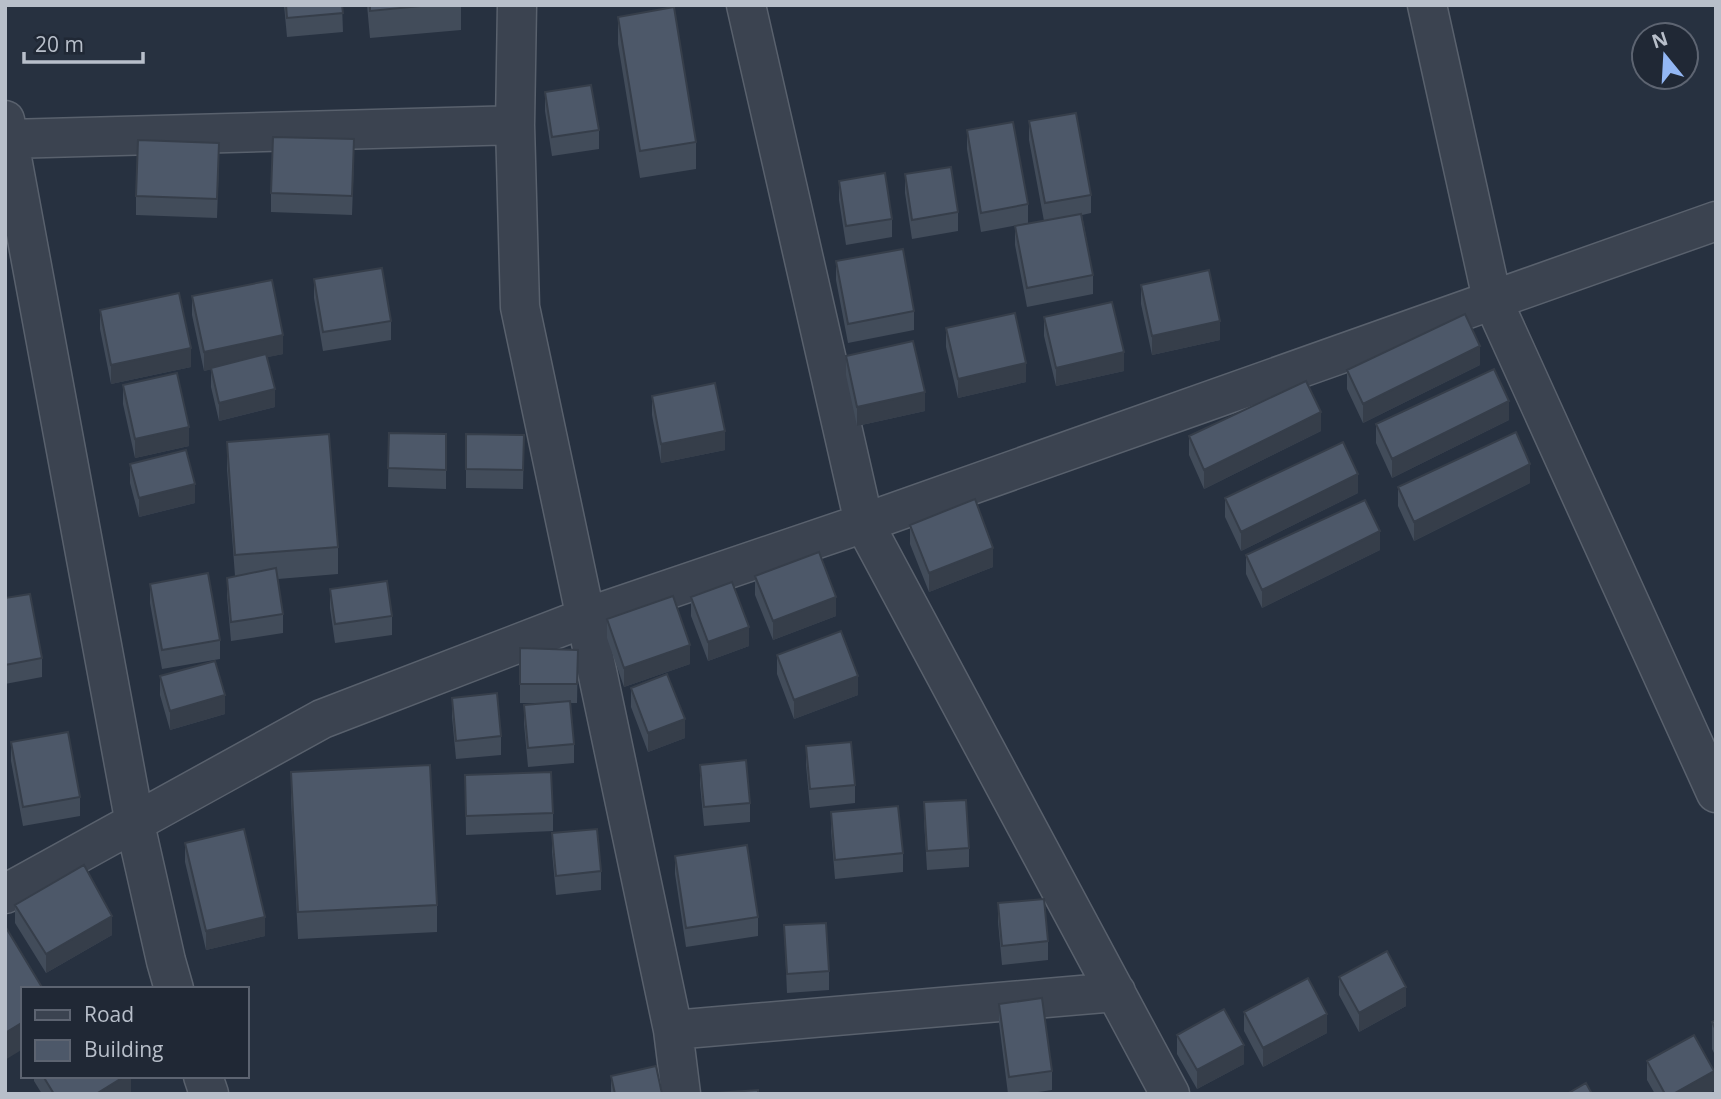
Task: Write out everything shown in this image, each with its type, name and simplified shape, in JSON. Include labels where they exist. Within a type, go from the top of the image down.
[{"type":"street","points":[[517,5],[515,125],[520,307],[673,1030],[681,1094]]},
{"type":"street","points":[[746,5],[864,523],[1170,1094]]},
{"type":"street","points":[[1427,5],[1492,299],[1716,793]]},
{"type":"street","points":[[173,987],[135,824],[7,130],[515,125]]},
{"type":"street","points":[[5,894],[322,719],[587,617],[864,523],[1716,221]]},
{"type":"street","points":[[673,1030],[1116,992]]},
{"type":"building","points":[[286,5],[342,5],[343,13],[287,18]]},
{"type":"building","points":[[370,5],[431,5],[370,11]]},
{"type":"building","points":[[674,7],[696,142],[640,151],[618,17]]},
{"type":"building","points":[[591,85],[599,130],[552,137],[545,92]]},
{"type":"building","points":[[1076,113],[1091,195],[1045,203],[1029,121]]},
{"type":"building","points":[[1013,122],[1028,204],[981,213],[967,130]]},
{"type":"building","points":[[273,137],[354,139],[352,196],[271,193]]},
{"type":"building","points":[[138,140],[219,143],[217,199],[136,196]]},
{"type":"building","points":[[951,167],[958,212],[912,220],[905,174]]},
{"type":"building","points":[[885,173],[892,219],[846,226],[839,181]]},
{"type":"building","points":[[1081,214],[1093,275],[1027,288],[1015,226]]},
{"type":"building","points":[[903,249],[914,311],[848,324],[836,261]]},
{"type":"building","points":[[382,268],[391,321],[323,332],[314,279]]},
{"type":"building","points":[[1209,270],[1220,321],[1152,336],[1141,285]]},
{"type":"building","points":[[272,280],[283,335],[204,352],[192,296]]},
{"type":"building","points":[[179,293],[191,348],[111,365],[100,310]]},
{"type":"building","points":[[1112,302],[1124,352],[1056,368],[1044,317]]},
{"type":"building","points":[[1015,313],[1026,363],[958,379],[946,328]]},
{"type":"building","points":[[1465,314],[1480,346],[1363,404],[1347,370]]},
{"type":"building","points":[[913,341],[925,392],[857,407],[846,356]]},
{"type":"building","points":[[266,354],[275,389],[219,403],[211,368]]},
{"type":"building","points":[[1494,369],[1509,401],[1392,459],[1376,424]]},
{"type":"building","points":[[177,373],[189,427],[135,439],[123,385]]},
{"type":"building","points":[[1306,381],[1321,412],[1204,470],[1189,436]]},
{"type":"building","points":[[715,383],[725,431],[661,444],[652,396]]},
{"type":"building","points":[[1516,432],[1530,464],[1414,522],[1398,487]]},
{"type":"building","points":[[389,433],[446,434],[446,470],[388,468]]},
{"type":"building","points":[[329,434],[338,547],[235,555],[227,442]]},
{"type":"building","points":[[466,434],[524,435],[523,470],[466,469]]},
{"type":"building","points":[[1343,442],[1358,474],[1241,532],[1225,498]]},
{"type":"building","points":[[186,450],[195,484],[139,498],[130,464]]},
{"type":"building","points":[[975,499],[993,548],[929,573],[910,525]]},
{"type":"building","points":[[1365,500],[1380,531],[1262,590],[1246,555]]},
{"type":"building","points":[[819,552],[836,597],[773,621],[755,576]]},
{"type":"building","points":[[276,568],[283,614],[231,622],[227,578]]},
{"type":"building","points":[[208,573],[220,640],[162,650],[150,584]]},
{"type":"building","points":[[387,581],[392,616],[335,624],[330,589]]},
{"type":"building","points":[[732,582],[749,627],[708,642],[691,597]]},
{"type":"building","points":[[30,594],[42,658],[5,665],[5,598]]},
{"type":"building","points":[[673,596],[690,645],[624,668],[607,619]]},
{"type":"building","points":[[841,631],[858,676],[794,700],[777,655]]},
{"type":"building","points":[[520,648],[578,650],[577,684],[520,684]]},
{"type":"building","points":[[215,661],[225,695],[170,711],[160,676]]},
{"type":"building","points":[[667,674],[685,719],[648,733],[631,688]]},
{"type":"building","points":[[497,693],[501,736],[456,741],[452,698]]},
{"type":"building","points":[[570,701],[574,744],[528,748],[524,705]]},
{"type":"building","points":[[68,732],[80,797],[23,807],[11,742]]},
{"type":"building","points":[[851,742],[855,785],[810,789],[806,746]]},
{"type":"building","points":[[746,760],[750,803],[704,807],[700,765]]},
{"type":"building","points":[[430,765],[437,905],[298,912],[291,772]]},
{"type":"building","points":[[551,772],[553,813],[466,816],[465,775]]},
{"type":"building","points":[[966,800],[969,848],[927,851],[924,802]]},
{"type":"building","points":[[898,806],[903,853],[835,860],[831,812]]},
{"type":"building","points":[[244,829],[265,917],[206,931],[185,843]]},
{"type":"building","points":[[597,829],[601,871],[556,876],[552,833]]},
{"type":"building","points":[[747,845],[758,917],[686,928],[675,856]]},
{"type":"building","points":[[84,865],[112,916],[46,954],[15,905]]},
{"type":"building","points":[[1044,899],[1048,941],[1002,946],[998,903]]},
{"type":"building","points":[[826,923],[829,971],[787,974],[784,925]]},
{"type":"building","points":[[5,926],[42,987],[21,987],[21,1023],[5,1033]]},
{"type":"building","points":[[1387,951],[1406,987],[1359,1013],[1339,977]]},
{"type":"building","points":[[1308,978],[1327,1014],[1263,1048],[1244,1012]]},
{"type":"building","points":[[1042,998],[1052,1071],[1009,1077],[999,1004]]},
{"type":"building","points":[[1224,1009],[1244,1045],[1197,1070],[1177,1035]]},
{"type":"building","points":[[1694,1035],[1714,1071],[1673,1094],[1665,1094],[1647,1061]]},
{"type":"building","points":[[656,1066],[662,1094],[615,1094],[611,1076]]},
{"type":"building","points":[[44,1078],[122,1078],[96,1094],[54,1094]]},
{"type":"building","points":[[1586,1083],[1592,1094],[1567,1094]]},
{"type":"building","points":[[758,1090],[758,1094],[717,1094],[717,1093]]}]
